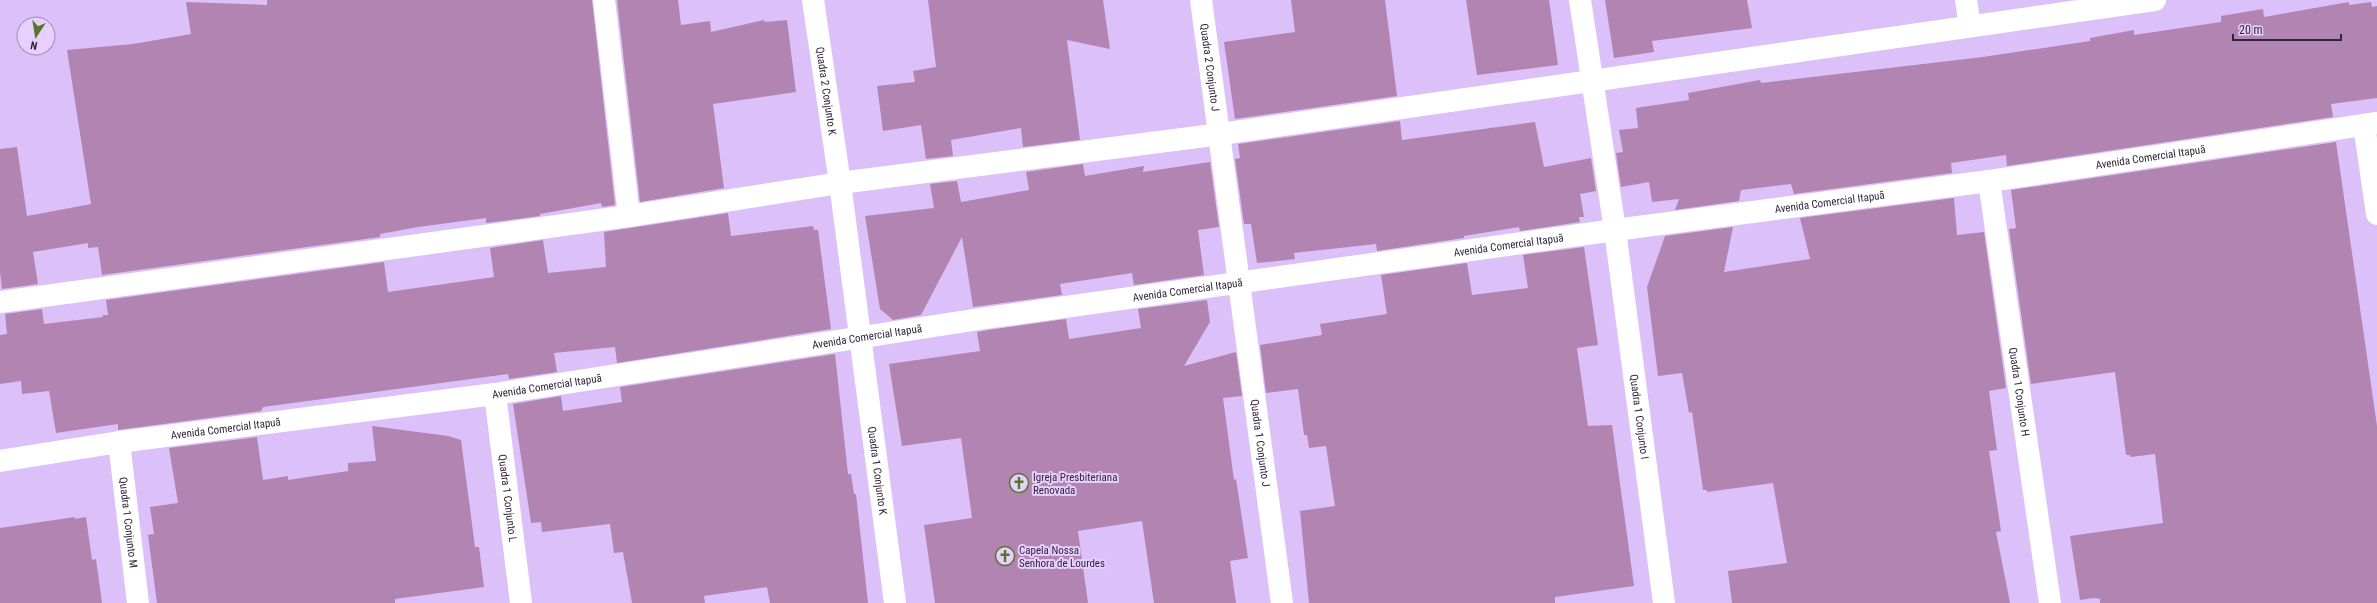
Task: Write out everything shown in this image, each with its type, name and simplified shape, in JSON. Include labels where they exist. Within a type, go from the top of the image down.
[{"type":"street","points":[[604,0],[629,216]]},
{"type":"street","name":"Quadra 2 Conjunto K","points":[[813,0],[840,183],[860,338]]},
{"type":"street","name":"Quadra 2 Conjunto J","points":[[1201,0],[1240,282]]},
{"type":"street","name":"Quadra 1 Conjunto I","points":[[1580,0],[1615,230],[1664,603]]},
{"type":"street","points":[[1966,0],[1970,26]]},
{"type":"street","points":[[0,302],[629,216],[840,183],[1220,134],[2155,0]]},
{"type":"street","points":[[2371,124],[2377,214]]},
{"type":"street","name":"Avenida Comercial Itapuã","points":[[0,461],[119,442],[495,394],[1240,282],[1615,230],[1989,182],[2371,124]]},
{"type":"street","name":"Quadra 1 Conjunto H","points":[[1989,182],[2050,603]]},
{"type":"street","name":"Quadra 1 Conjunto J","points":[[1240,282],[1282,603]]},
{"type":"street","name":"Quadra 1 Conjunto K","points":[[860,338],[895,603]]},
{"type":"street","name":"Quadra 1 Conjunto L","points":[[495,394],[521,603]]},
{"type":"street","name":"Quadra 1 Conjunto M","points":[[119,442],[138,603]]},
{"type":"building","points":[[267,0],[592,0],[615,205],[602,207],[601,203],[540,214],[540,216],[486,223],[486,218],[418,227],[380,234],[380,237],[102,275],[98,247],[88,248],[88,243],[33,252],[38,284],[2,289],[0,272],[0,149],[17,147],[27,216],[91,204],[67,50],[133,44],[191,34],[186,2],[267,5]]},
{"type":"building","points":[[617,0],[678,0],[681,25],[710,21],[711,32],[764,20],[765,22],[787,20],[796,92],[713,104],[724,188],[640,202]]},
{"type":"building","points":[[928,0],[1103,0],[1110,49],[1067,40],[1080,140],[1023,147],[1021,128],[951,140],[953,156],[926,159],[921,125],[883,131],[877,86],[915,82],[913,71],[936,67]]},
{"type":"building","points":[[1291,0],[1385,0],[1397,96],[1235,119],[1224,42],[1295,32]]},
{"type":"building","points":[[1466,0],[1549,0],[1558,65],[1477,75]]},
{"type":"building","points":[[1605,0],[1747,0],[1752,28],[1652,41],[1654,52],[1614,58]]},
{"type":"building","points":[[2349,2],[2349,5],[2371,2],[2372,7],[2377,6],[2377,98],[2331,104],[2333,117],[2007,166],[2006,155],[1951,163],[1952,173],[1794,194],[1791,184],[1741,190],[1739,201],[1675,210],[1679,199],[1652,202],[1649,182],[1621,187],[1616,153],[1623,152],[1619,130],[1638,128],[1636,108],[1689,100],[1688,93],[1760,80],[1761,83],[1983,57],[2090,41],[2090,38],[2134,30],[2134,35],[2221,22],[2221,16],[2263,9],[2264,17]]},
{"type":"building","points":[[1400,121],[1402,140],[1535,122],[1544,167],[1591,158],[1596,191],[1580,194],[1584,217],[1579,217],[1580,222],[1520,231],[1519,227],[1464,236],[1464,238],[1377,251],[1376,244],[1294,253],[1295,259],[1257,263],[1251,224],[1244,224],[1235,159],[1240,158],[1238,144]]},
{"type":"building","points":[[2336,142],[2377,426],[2377,603],[2100,603],[2100,599],[2094,598],[2080,600],[2070,536],[2163,523],[2155,454],[2131,457],[2130,455],[2126,455],[2115,372],[2031,384],[2009,229],[2016,228],[2011,190]]},
{"type":"building","points":[[1210,162],[1219,227],[1198,230],[1204,275],[1134,285],[1132,273],[1060,284],[1062,295],[973,307],[962,237],[921,315],[893,320],[880,309],[865,216],[934,208],[930,184],[957,181],[961,202],[1029,190],[1026,172],[1083,164],[1085,176],[1144,166],[1143,172]]},
{"type":"building","points":[[1954,198],[1957,235],[1984,232],[2006,388],[1989,391],[1997,450],[1989,451],[2001,531],[1996,532],[2010,603],[1732,603],[1728,571],[1787,563],[1773,483],[1707,492],[1707,490],[1703,490],[1692,412],[1689,413],[1682,373],[1658,376],[1647,287],[1665,236],[1733,227],[1724,272],[1810,259],[1800,218]]},
{"type":"building","points":[[728,213],[731,236],[813,226],[814,230],[818,230],[831,329],[617,363],[615,347],[554,353],[557,372],[509,379],[508,374],[263,407],[261,411],[118,430],[118,424],[56,433],[49,391],[22,394],[21,381],[0,384],[0,335],[7,334],[5,314],[42,309],[44,324],[103,317],[103,315],[108,315],[106,300],[384,262],[388,292],[494,277],[490,248],[543,240],[548,273],[606,267],[604,232]]},
{"type":"building","points":[[1584,247],[1598,345],[1577,348],[1588,426],[1612,425],[1634,586],[1555,597],[1555,603],[1309,603],[1300,511],[1335,506],[1326,446],[1309,448],[1307,435],[1304,435],[1298,389],[1266,393],[1260,345],[1322,335],[1320,324],[1387,314],[1381,275],[1467,263],[1472,295],[1528,288],[1523,255]]},
{"type":"building","points":[[1207,300],[1210,322],[1184,366],[1236,352],[1242,396],[1223,398],[1234,480],[1236,479],[1248,558],[1230,561],[1236,603],[1154,603],[1142,521],[1078,531],[1088,603],[935,603],[924,525],[972,518],[961,438],[902,446],[889,364],[980,351],[977,332],[988,330],[1066,319],[1069,339],[1141,328],[1138,309]]},
{"type":"building","points":[[835,354],[848,474],[851,474],[854,494],[856,494],[868,603],[770,603],[767,587],[704,596],[705,603],[632,603],[623,552],[614,553],[610,524],[542,532],[541,522],[531,523],[513,404],[561,396],[563,411],[622,402],[620,387]]},
{"type":"building","points":[[372,426],[448,436],[461,440],[475,547],[479,547],[484,587],[395,599],[395,603],[157,603],[148,535],[154,534],[150,507],[178,503],[169,448],[257,437],[263,480],[288,476],[288,480],[348,471],[348,463],[376,461]]},
{"type":"building","points":[[75,517],[75,519],[86,517],[92,560],[96,559],[102,603],[0,603],[0,528]]},
{"type":"place","name":"Igreja Presbiteriana Renovada","points":[[1019,483]]},
{"type":"place","name":"Capela Nossa Senhora de Lourdes","points":[[1005,556]]}]
